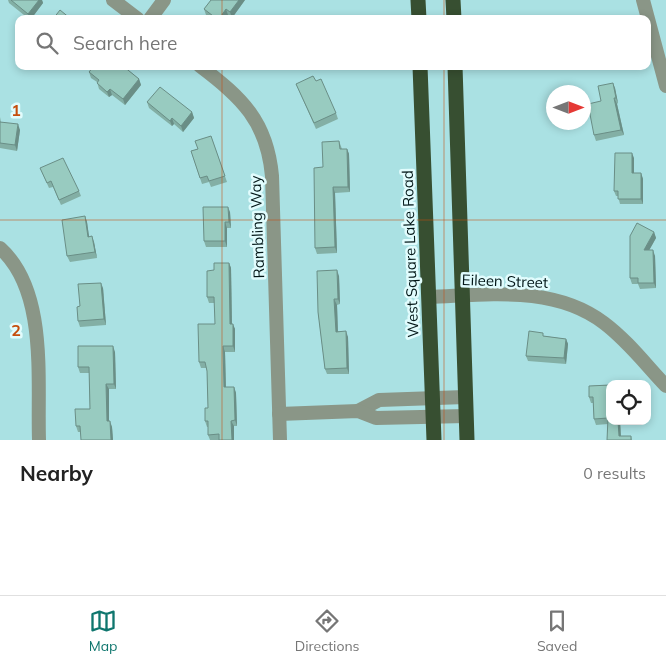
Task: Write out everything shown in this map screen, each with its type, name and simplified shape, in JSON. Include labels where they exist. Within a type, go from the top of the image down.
[{"type":"highway","points":[[418,0],[419,15]]},
{"type":"highway","points":[[453,0],[454,15]]},
{"type":"highway","name":"West Square Lake Road","points":[[420,70],[434,440]]},
{"type":"highway","points":[[455,70],[467,440]]},
{"type":"street","points":[[113,0],[133,15]]},
{"type":"street","points":[[153,15],[164,0]]},
{"type":"street","points":[[643,0],[647,15]]},
{"type":"street","points":[[651,30],[666,86]]},
{"type":"street","name":"Rambling Way","points":[[205,70],[229,88],[248,108],[261,130],[268,150],[272,176],[280,440]]},
{"type":"street","points":[[0,248],[17,267],[25,281],[33,307],[39,440]]},
{"type":"street","name":"Eileen Street","points":[[430,297],[532,296],[557,300],[582,309],[619,335],[666,386]]},
{"type":"street","points":[[358,411],[379,400],[466,398]]},
{"type":"street","points":[[279,414],[358,411],[376,418],[466,416]]},
{"type":"building","points":[[11,0],[39,0],[28,14]]},
{"type":"building","points":[[211,0],[239,0],[230,12],[226,9],[222,15],[212,15],[204,9]]},
{"type":"building","points":[[60,10],[66,15],[56,15]]},
{"type":"building","points":[[91,70],[128,70],[139,79],[123,99],[110,89],[107,92],[97,83],[99,80],[89,72]]},
{"type":"building","points":[[313,76],[316,81],[321,79],[336,113],[314,123],[296,84]]},
{"type":"building","points":[[613,83],[616,98],[614,98],[621,130],[594,135],[591,120],[591,103],[601,101],[598,86]]},
{"type":"building","points":[[160,87],[192,112],[181,126],[172,118],[170,121],[147,102]]},
{"type":"building","points":[[0,122],[18,124],[15,145],[0,143]]},
{"type":"building","points":[[211,136],[225,176],[209,181],[207,176],[200,178],[191,151],[198,149],[195,141]]},
{"type":"building","points":[[339,141],[340,149],[347,149],[348,187],[333,187],[335,247],[315,248],[314,168],[323,167],[322,142]]},
{"type":"building","points":[[615,153],[632,153],[632,173],[641,173],[641,199],[618,199],[618,191],[614,191]]},
{"type":"building","points":[[63,158],[79,191],[59,200],[51,181],[47,183],[40,168]]},
{"type":"building","points":[[203,207],[228,207],[229,222],[225,222],[225,241],[204,241]]},
{"type":"building","points":[[85,216],[88,237],[92,236],[95,252],[67,256],[62,220]]},
{"type":"building","points":[[637,223],[654,232],[644,250],[653,250],[654,283],[638,283],[638,278],[630,278],[630,236]]},
{"type":"building","points":[[214,263],[229,263],[230,324],[233,324],[233,346],[223,346],[224,387],[234,387],[235,420],[231,421],[232,440],[219,440],[219,434],[208,435],[208,421],[205,421],[205,408],[208,408],[207,371],[205,362],[199,362],[198,324],[215,324],[214,297],[207,297],[207,271],[214,270]]},
{"type":"building","points":[[337,270],[338,299],[334,299],[336,332],[346,331],[347,368],[325,369],[318,312],[317,271]]},
{"type":"building","points":[[101,283],[104,319],[78,321],[77,307],[80,306],[78,284]]},
{"type":"building","points":[[529,331],[543,333],[543,336],[566,339],[564,358],[526,356]]},
{"type":"building","points":[[78,346],[113,346],[114,384],[106,384],[107,421],[110,421],[111,440],[81,440],[80,426],[76,426],[75,409],[90,409],[89,367],[78,367]]},
{"type":"building","points":[[606,385],[606,418],[594,419],[593,397],[589,397],[589,386]]},
{"type":"building","points":[[608,425],[618,425],[619,436],[631,436],[631,440],[607,440]]}]
